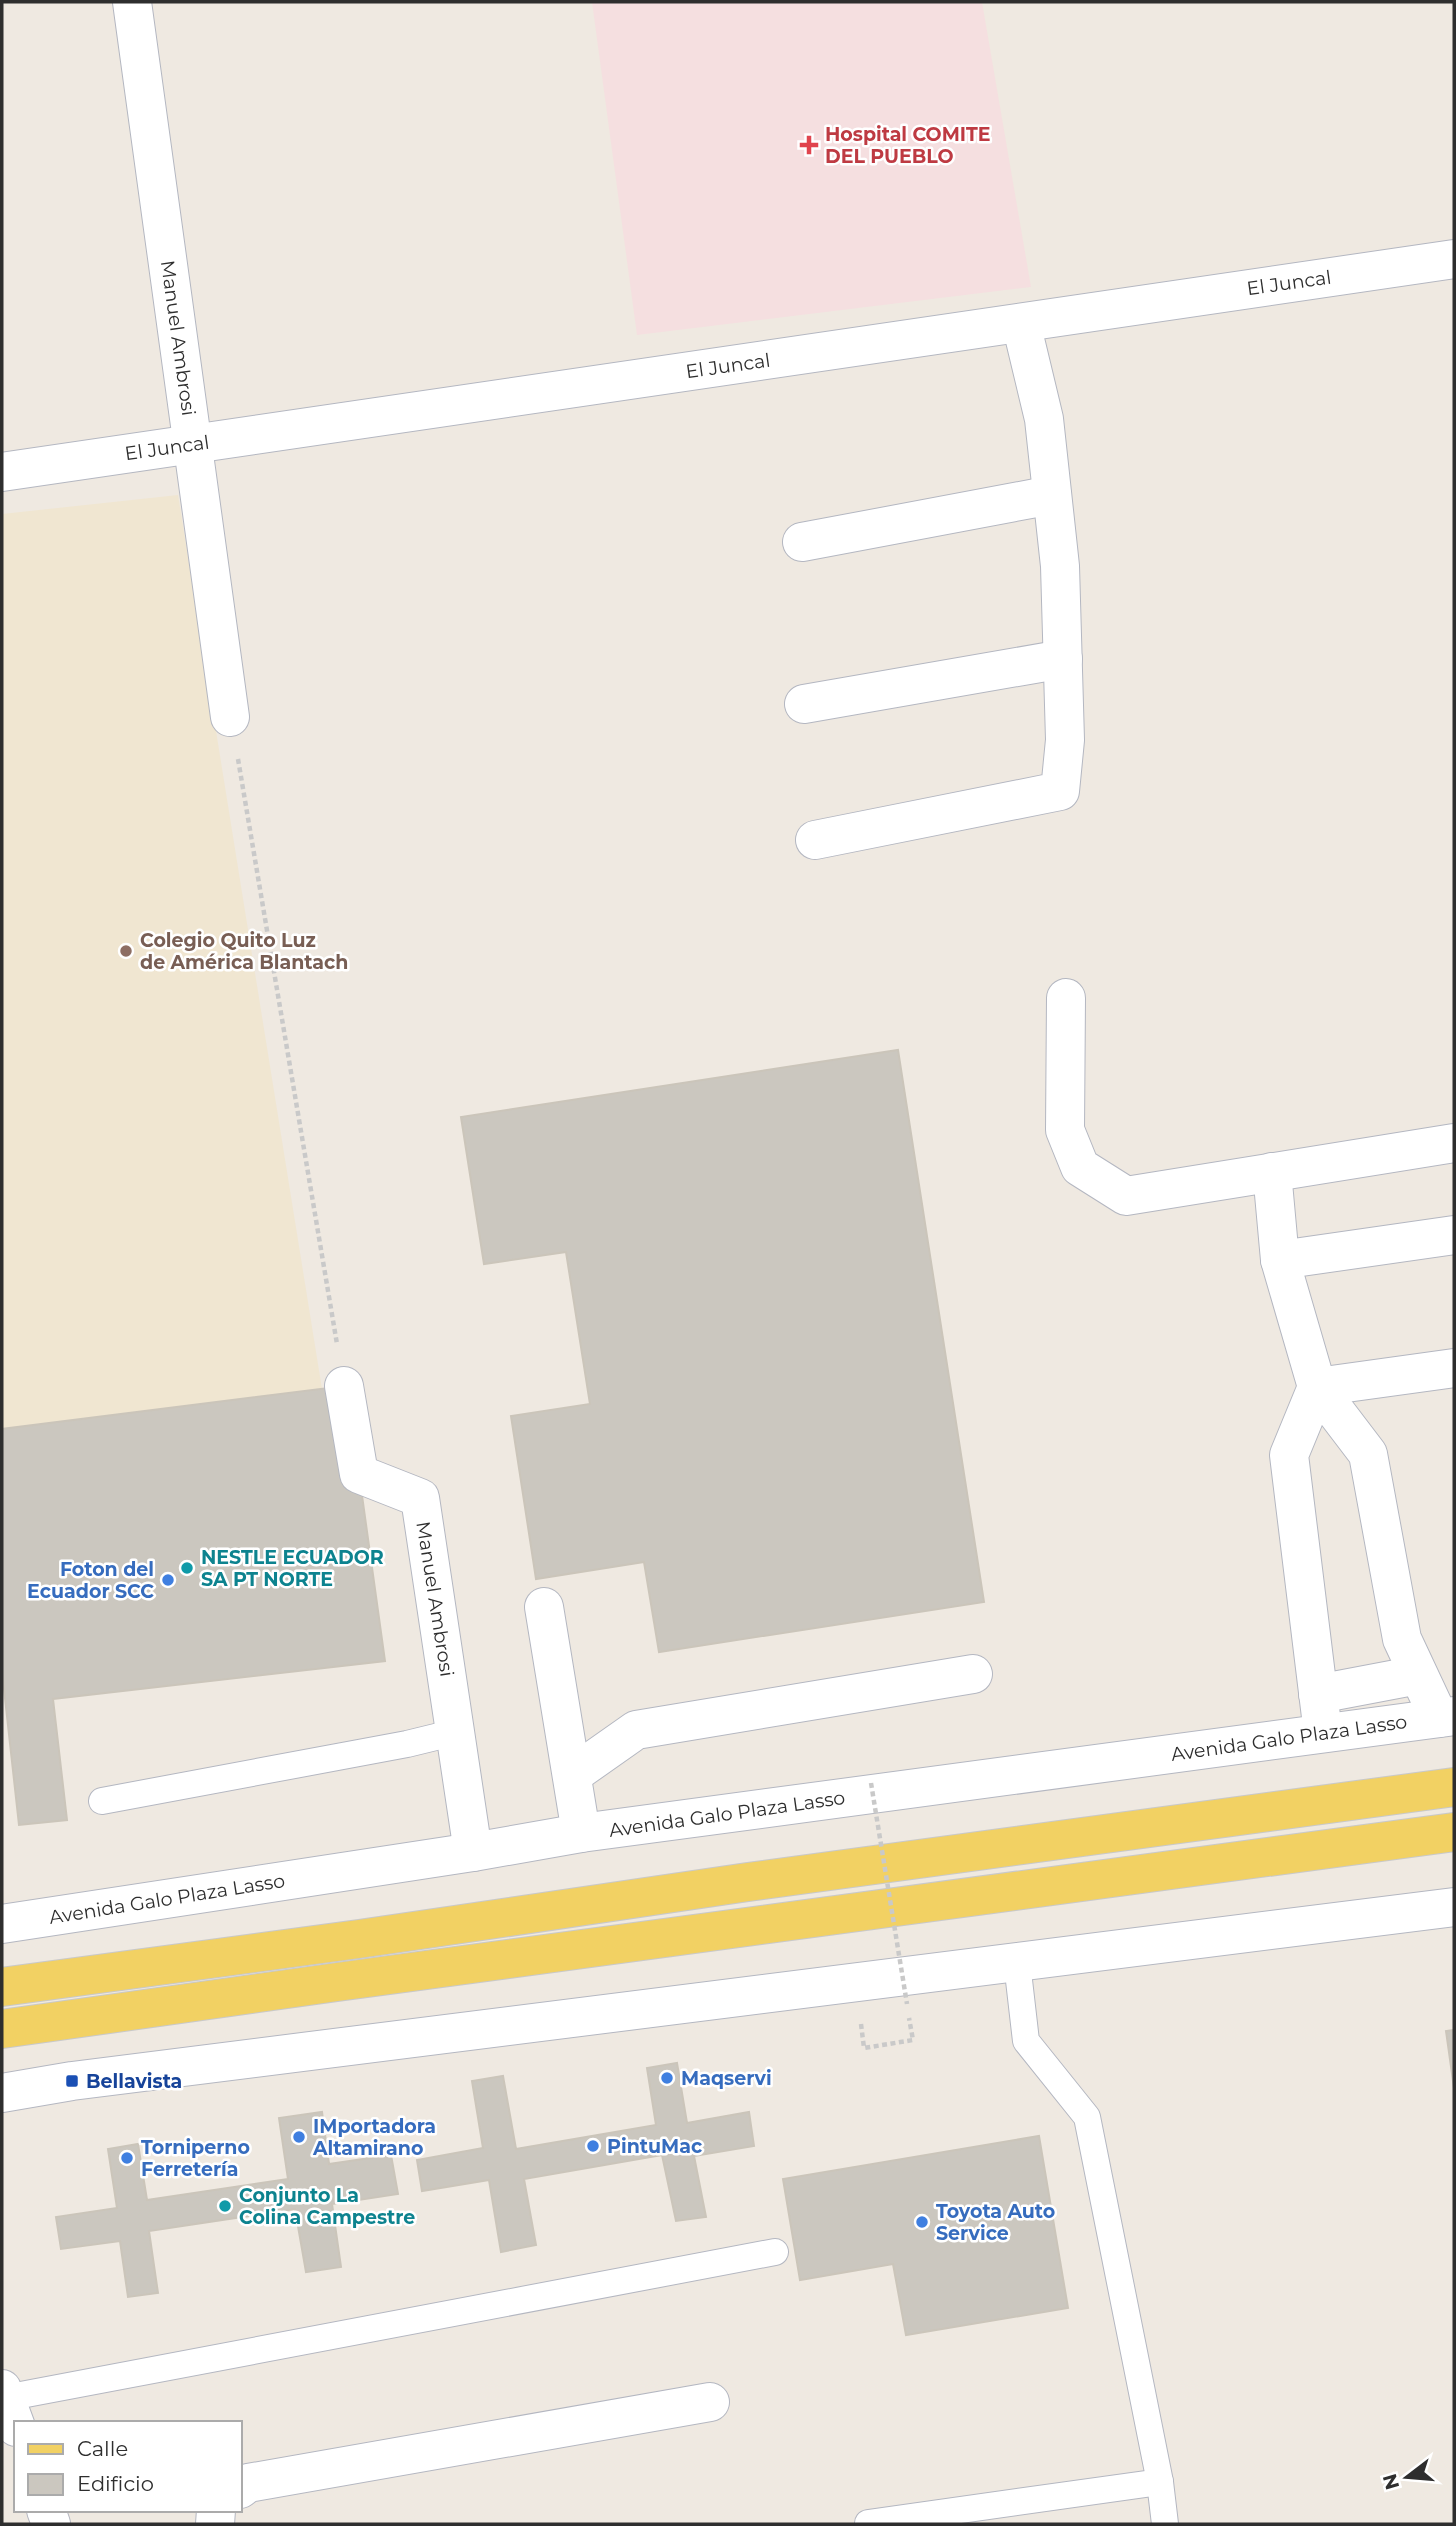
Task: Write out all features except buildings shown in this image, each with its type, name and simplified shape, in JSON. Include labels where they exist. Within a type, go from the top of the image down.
[{"type":"main road","points":[[2,1987],[359,1939],[761,1880],[1454,1787]]},
{"type":"main road","points":[[2,2029],[1454,1832]]},
{"type":"street","name":"Manuel Ambrosi","points":[[132,2],[230,717]]},
{"type":"street","name":"El Juncal","points":[[2,472],[1454,259]]},
{"type":"street","points":[[815,840],[1060,791],[1065,740],[1060,566],[1044,419],[1021,323]]},
{"type":"street","points":[[802,542],[1052,495]]},
{"type":"street","points":[[804,704],[1063,659]]},
{"type":"street","points":[[1066,998],[1065,1130],[1080,1167],[1126,1196],[1454,1143]]},
{"type":"street","points":[[1272,1172],[1280,1260],[1317,1387],[1368,1454],[1402,1639],[1418,1675],[1447,1717]]},
{"type":"street","points":[[1280,1260],[1454,1235]]},
{"type":"street","points":[[1317,1387],[1454,1368]]},
{"type":"street","name":"Manuel Ambrosi","points":[[344,1386],[359,1474],[420,1498],[473,1852]]},
{"type":"street","points":[[1317,1387],[1289,1455],[1323,1733]]},
{"type":"street","points":[[544,1606],[582,1833]]},
{"type":"street","points":[[572,1775],[636,1730],[973,1674]]},
{"type":"street","points":[[1318,1694],[1418,1675]]},
{"type":"street","name":"Avenida Galo Plaza Lasso","points":[[2,1924],[582,1833],[1447,1717]]},
{"type":"street","points":[[2,2093],[72,2081],[1454,1907]]},
{"type":"street","points":[[242,2488],[248,2483],[710,2402]]},
{"type":"lane","points":[[102,1801],[456,1732]]},
{"type":"lane","points":[[1017,1962],[1026,2041],[1087,2117],[1160,2482],[1165,2524]]},
{"type":"lane","points":[[8,2405],[775,2252]]},
{"type":"lane","points":[[868,2523],[1160,2482]]},
{"type":"path","points":[[230,717],[344,1386]]},
{"type":"path","points":[[871,1783],[907,2004]]},
{"type":"shaded area","name":"Hospital COMITE DEL PUEBLO","points":[[592,2],[982,2],[1031,287],[637,335]]},
{"type":"shaded area","name":"Colegio Quito Luz de América Blantach","points":[[178,495],[322,1389],[2,1429],[2,514]]},
{"type":"place","name":"Hospital COMITE DEL PUEBLO","points":[[809,145]]},
{"type":"place","name":"Colegio Quito Luz de América Blantach","points":[[126,951]]},
{"type":"place","name":"NESTLE ECUADOR SA PT NORTE","points":[[187,1568]]},
{"type":"place","name":"Foton del Ecuador SCC","points":[[168,1580]]},
{"type":"place","name":"Maqservi","points":[[667,2078]]},
{"type":"place","name":"Bellavista","points":[[72,2081]]},
{"type":"place","name":"IMportadora Altamirano","points":[[299,2137]]},
{"type":"place","name":"PintuMac","points":[[593,2146]]},
{"type":"place","name":"Torniperno Ferretería","points":[[127,2158]]},
{"type":"place","name":"Conjunto La Colina Campestre","points":[[225,2206]]},
{"type":"place","name":"Toyota Auto Service","points":[[922,2222]]}]
